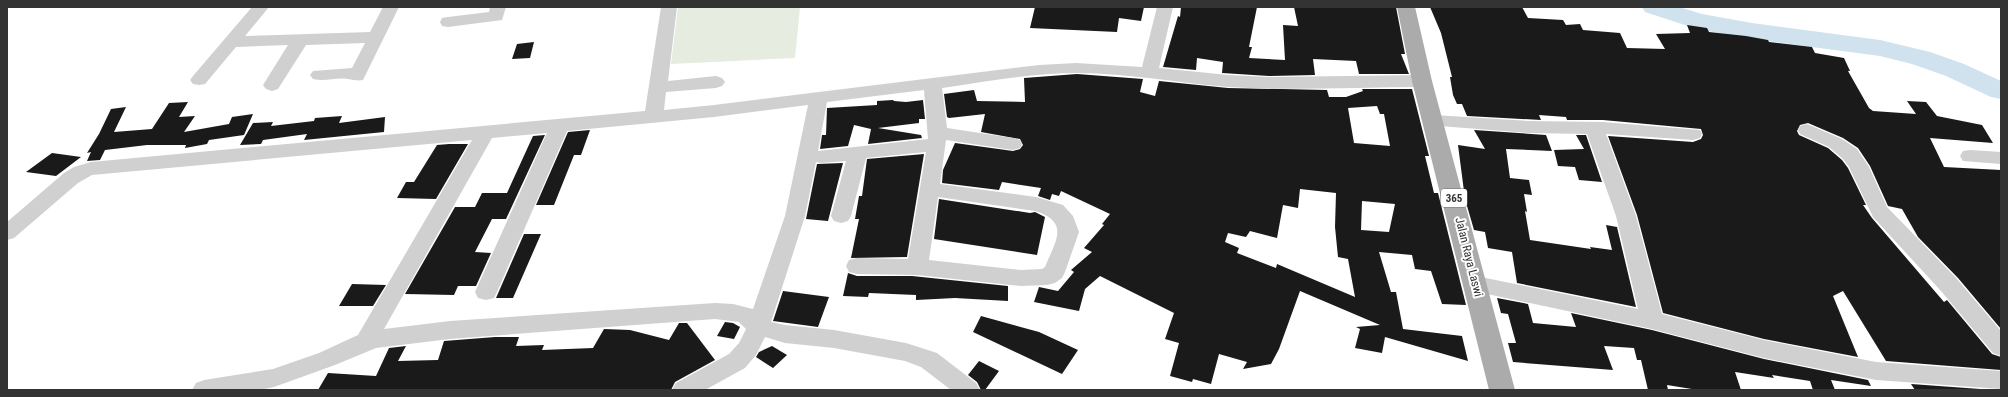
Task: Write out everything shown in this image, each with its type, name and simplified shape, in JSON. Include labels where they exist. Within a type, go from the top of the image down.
[{"type":"main road","name":"Jalan Raya Laswi","points":[[1406,7],[1422,81],[1434,121],[1502,390]]},
{"type":"street","points":[[199,80],[261,7]]},
{"type":"street","points":[[319,74],[358,74],[392,7]]},
{"type":"street","points":[[448,22],[496,16],[498,7]]},
{"type":"street","points":[[654,116],[669,7]]},
{"type":"street","points":[[1148,73],[1164,7]]},
{"type":"street","points":[[232,42],[377,36]]},
{"type":"street","points":[[272,85],[300,40]]},
{"type":"street","points":[[7,233],[71,178],[81,172],[91,169],[654,116],[819,98],[1039,70],[1076,68],[1113,69],[1269,83],[1422,81]]},
{"type":"street","points":[[657,87],[716,82]]},
{"type":"street","points":[[917,266],[937,139],[932,83]]},
{"type":"street","points":[[684,390],[737,360],[748,349],[758,327],[794,216],[819,98]]},
{"type":"street","points":[[1434,121],[1542,127],[1601,128],[1693,134]]},
{"type":"street","points":[[486,292],[560,124]]},
{"type":"street","points":[[1601,128],[1596,132],[1596,134],[1626,216],[1652,320]]},
{"type":"street","points":[[1807,130],[1830,141],[1850,154],[1861,171],[1872,198],[1880,212],[1949,285],[2001,347]]},
{"type":"street","points":[[366,341],[485,133]]},
{"type":"street","points":[[820,157],[858,153],[937,139],[1013,144]]},
{"type":"street","points":[[842,216],[858,153]]},
{"type":"street","points":[[1970,156],[2001,158]]},
{"type":"street","points":[[857,266],[917,266],[1021,278],[1047,277],[1054,272],[1069,232],[1066,221],[1056,210],[1036,204],[929,189]]},
{"type":"street","points":[[1476,284],[1652,320],[1764,349],[1876,371],[1955,378],[2001,380]]},
{"type":"street","points":[[204,390],[274,378],[327,359],[366,341],[450,330],[650,316],[699,310],[733,312],[747,316],[758,327],[785,334],[834,338],[906,352],[929,360],[968,390]]},
{"type":"shaded area","points":[[678,7],[800,7],[795,58],[671,64]]},
{"type":"building","points":[[1035,7],[1144,7],[1141,21],[1119,18],[1117,32],[1030,28]]},
{"type":"building","points":[[1181,7],[1257,7],[1249,47],[1252,47],[1249,58],[1285,60],[1283,25],[1298,26],[1294,7],[1396,7],[1405,54],[1401,54],[1409,74],[1359,74],[1356,61],[1313,59],[1315,75],[1269,76],[1222,73],[1223,62],[1197,58],[1196,70],[1163,67],[1178,16],[1180,17]]},
{"type":"building","points":[[1430,7],[1522,7],[1528,18],[1563,20],[1566,25],[1580,24],[1583,30],[1620,33],[1627,48],[1665,49],[1656,34],[1690,33],[1687,25],[1707,28],[1709,32],[1746,36],[1768,40],[1769,42],[1812,47],[1815,53],[1844,58],[1850,71],[1848,71],[1869,108],[1873,111],[1916,114],[1907,101],[1926,102],[1937,116],[1982,125],[1993,143],[1930,138],[1944,167],[2001,170],[2001,329],[1958,278],[1918,237],[1902,209],[1888,206],[1870,166],[1858,148],[1843,138],[1808,123],[1800,125],[1797,131],[1799,135],[1828,148],[1842,160],[1848,168],[1866,205],[1863,205],[1872,218],[1944,302],[1947,300],[1992,354],[2001,357],[2001,370],[1886,361],[1843,291],[1833,296],[1858,357],[1764,339],[1663,313],[1637,215],[1608,136],[1693,142],[1701,139],[1703,135],[1701,129],[1603,120],[1567,120],[1566,117],[1539,115],[1541,120],[1467,116],[1462,104],[1457,104],[1453,95],[1450,77],[1452,77],[1441,33]]},
{"type":"building","points":[[534,42],[530,58],[512,59],[517,44]]},
{"type":"building","points":[[1077,74],[1143,79],[1140,92],[1155,96],[1159,81],[1228,88],[1327,90],[1329,97],[1346,97],[1363,91],[1362,89],[1412,89],[1429,156],[1425,156],[1434,193],[1438,193],[1466,305],[1442,304],[1431,271],[1415,269],[1412,255],[1379,252],[1391,292],[1396,292],[1403,329],[1462,336],[1468,361],[1385,337],[1382,353],[1355,348],[1360,329],[1356,327],[1380,325],[1300,291],[1279,349],[1271,364],[1243,369],[1247,362],[1219,354],[1211,384],[1193,379],[1192,382],[1170,376],[1179,343],[1165,339],[1174,313],[1100,276],[1085,289],[1079,311],[1034,302],[1039,287],[1058,291],[1074,272],[1071,270],[1092,252],[1084,248],[1104,225],[1102,224],[1110,214],[1061,191],[1059,196],[1052,194],[1050,200],[1038,196],[1041,188],[1002,182],[999,190],[942,183],[943,170],[955,143],[1013,151],[1020,149],[1023,145],[1020,139],[981,132],[985,114],[947,117],[944,94],[974,90],[977,101],[1025,102],[1024,78]],"holes":[[[1377,106],[1380,114],[1384,114],[1390,146],[1354,143],[1348,108]],[[1300,189],[1336,193],[1335,227],[1338,257],[1348,259],[1355,297],[1277,264],[1276,268],[1237,253],[1239,248],[1225,242],[1228,233],[1246,237],[1250,231],[1277,238],[1283,205],[1298,208]],[[1362,201],[1395,204],[1389,232],[1361,230]]]},
{"type":"building","points":[[893,100],[906,102],[923,100],[925,119],[919,119],[919,123],[878,128],[921,135],[922,138],[868,144],[871,129],[854,125],[848,146],[820,149],[822,135],[826,135],[827,108],[877,105],[877,101]]},
{"type":"building","points":[[188,102],[179,117],[195,116],[184,132],[229,124],[232,117],[253,114],[244,135],[209,140],[207,144],[185,148],[186,145],[147,145],[105,150],[100,160],[87,161],[91,152],[87,153],[99,134],[111,109],[126,107],[114,132],[152,129],[169,103]]},
{"type":"building","points":[[342,116],[339,123],[385,117],[384,132],[304,140],[307,134],[263,140],[261,144],[240,145],[253,123],[273,122],[271,126],[314,121],[315,118]]},
{"type":"building","points":[[590,130],[581,155],[574,155],[554,205],[536,205],[568,132]]},
{"type":"building","points":[[1474,130],[1546,135],[1552,151],[1506,149],[1510,178],[1529,180],[1532,195],[1524,194],[1527,212],[1525,211],[1530,240],[1591,249],[1590,247],[1612,250],[1606,225],[1617,227],[1636,307],[1517,283],[1512,252],[1488,248],[1485,232],[1474,230],[1465,199],[1458,145],[1485,149]]},
{"type":"building","points":[[545,135],[506,219],[492,219],[475,252],[491,253],[476,286],[458,286],[454,295],[405,294],[455,207],[475,207],[482,193],[507,193],[533,136]]},
{"type":"building","points":[[1576,135],[1586,135],[1602,182],[1579,180],[1575,167],[1558,166],[1554,150],[1584,149]]},
{"type":"building","points":[[468,144],[436,199],[397,198],[406,182],[414,182],[437,145]]},
{"type":"building","points":[[52,153],[81,157],[56,176],[26,172]]},
{"type":"building","points":[[924,154],[907,257],[851,258],[859,219],[855,219],[859,196],[862,196],[867,159]]},
{"type":"building","points":[[843,163],[828,221],[806,219],[817,164]]},
{"type":"building","points":[[939,199],[1030,213],[1035,212],[1045,217],[1037,255],[934,239]]},
{"type":"building","points":[[524,234],[541,234],[513,298],[496,298]]},
{"type":"building","points":[[848,273],[857,276],[912,276],[1008,286],[1008,301],[955,298],[916,300],[916,295],[869,293],[868,297],[843,296]]},
{"type":"building","points":[[352,284],[386,285],[373,306],[339,306]]},
{"type":"building","points":[[783,291],[829,297],[818,327],[773,321]]},
{"type":"building","points":[[1497,298],[1528,304],[1533,323],[1576,327],[1571,313],[1652,330],[1764,359],[1868,380],[1871,386],[1831,380],[1835,390],[1813,390],[1810,381],[1772,375],[1774,378],[1735,372],[1741,390],[1698,390],[1667,385],[1668,390],[1648,390],[1641,360],[1637,360],[1634,348],[1604,346],[1613,370],[1513,362],[1508,343],[1516,343],[1508,314],[1501,313]]},
{"type":"building","points":[[981,316],[1039,332],[1078,350],[1062,374],[973,332]]},
{"type":"building","points":[[725,322],[733,323],[740,327],[734,339],[717,336]]},
{"type":"building","points":[[679,323],[687,323],[715,360],[675,382],[671,390],[318,390],[328,373],[376,376],[389,348],[406,346],[398,361],[438,360],[444,341],[495,337],[519,337],[516,346],[544,345],[542,350],[593,348],[604,329],[630,330],[669,340]]},
{"type":"building","points":[[772,346],[787,355],[773,368],[756,357],[759,352]]},
{"type":"building","points":[[979,361],[999,371],[985,390],[981,390],[977,382],[968,375]]},
{"type":"building","points":[[1911,384],[1994,390],[1915,390]]},
{"type":"waterway","points":[[1654,7],[1697,21],[1752,31],[1880,48],[1921,58],[1955,70],[2001,91]]}]
